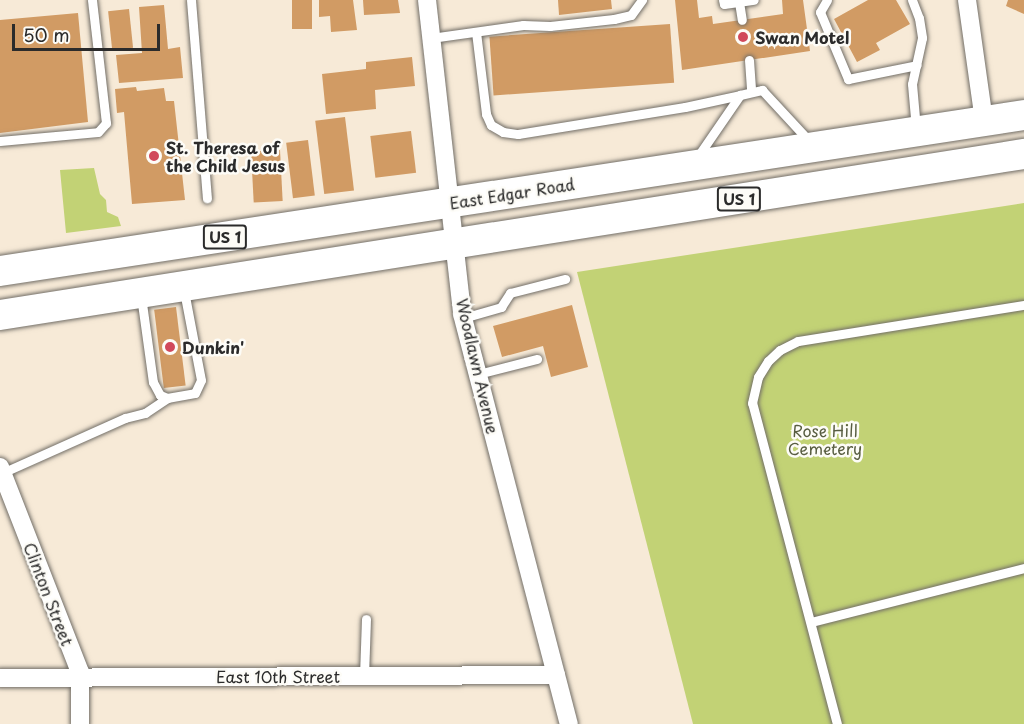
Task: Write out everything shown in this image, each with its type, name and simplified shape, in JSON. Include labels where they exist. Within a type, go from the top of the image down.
[{"type":"highway","name":"East Edgar Road","points":[[0,271],[1024,115]]},
{"type":"highway","name":"US 1","points":[[0,315],[1024,154]]},
{"type":"street","name":"Woodlawn Avenue","points":[[427,0],[463,318],[569,724]]},
{"type":"street","points":[[968,0],[984,121]]},
{"type":"street","name":"Clinton Street","points":[[1,470],[80,677],[80,724]]},
{"type":"street","name":"East 10th Street","points":[[0,678],[556,675]]},
{"type":"lane","points":[[0,141],[98,132],[106,123],[92,0]]},
{"type":"lane","points":[[191,0],[207,198]]},
{"type":"lane","points":[[431,38],[523,25],[550,26],[614,19],[631,15],[642,0]]},
{"type":"lane","points":[[723,0],[724,4],[754,0]]},
{"type":"lane","points":[[827,0],[820,12],[848,79],[916,65]]},
{"type":"lane","points":[[912,0],[919,18],[922,39],[912,84],[916,131]]},
{"type":"lane","points":[[739,2],[742,20]]},
{"type":"lane","points":[[476,32],[486,114],[491,125],[502,132],[519,134],[685,107],[762,90],[815,147]]},
{"type":"lane","points":[[749,60],[751,92]]},
{"type":"lane","points":[[692,165],[710,135],[740,95]]},
{"type":"lane","points":[[463,318],[501,307],[510,293],[564,279]]},
{"type":"lane","points":[[1,470],[125,418],[145,413],[167,398],[195,393],[201,380],[188,286]]},
{"type":"lane","points":[[140,294],[153,382],[159,395],[167,398]]},
{"type":"lane","points":[[837,724],[752,403],[758,378],[768,362],[780,350],[798,340],[1024,305]]},
{"type":"lane","points":[[478,374],[537,358]]},
{"type":"lane","points":[[811,622],[1024,568]]},
{"type":"lane","points":[[364,676],[366,619]]},
{"type":"green space","points":[[94,168],[100,194],[106,200],[107,212],[118,217],[121,226],[66,233],[60,170]]},
{"type":"green space","name":"Rose Hill Cemetery","points":[[1024,203],[1024,724],[693,724],[577,272]]},
{"type":"building","points":[[292,0],[312,0],[312,29],[292,29]]},
{"type":"building","points":[[319,0],[353,0],[357,30],[331,32],[330,16],[319,17]]},
{"type":"building","points":[[363,0],[398,0],[400,13],[364,15]]},
{"type":"building","points":[[558,0],[611,0],[612,9],[559,15]]},
{"type":"building","name":"Swan Motel","points":[[675,0],[697,0],[699,18],[712,16],[713,24],[783,14],[782,0],[803,0],[810,51],[682,70]]},
{"type":"building","points":[[868,0],[896,0],[910,24],[876,43],[880,50],[857,62],[834,19]]},
{"type":"building","points":[[1008,0],[1024,0],[1024,14],[1006,6]]},
{"type":"building","points":[[164,5],[168,49],[180,47],[183,78],[119,83],[116,55],[142,53],[139,7]]},
{"type":"building","points":[[129,9],[133,48],[112,50],[108,11]]},
{"type":"building","points":[[78,13],[88,122],[0,133],[0,20]]},
{"type":"building","points":[[670,24],[674,83],[494,95],[489,37]]},
{"type":"building","points":[[412,57],[415,86],[375,90],[376,109],[326,114],[322,74],[366,69],[366,62]]},
{"type":"building","name":"St. Theresa of the Child Jesus","points":[[136,87],[137,91],[164,88],[166,101],[174,101],[185,200],[132,204],[124,112],[117,113],[115,89]]},
{"type":"building","points":[[345,117],[354,190],[324,194],[315,121]]},
{"type":"building","points":[[411,131],[416,173],[375,178],[370,136]]},
{"type":"building","points":[[308,140],[315,196],[293,198],[286,143]]},
{"type":"building","points":[[280,150],[283,201],[254,202],[251,152]]},
{"type":"building","points":[[572,305],[588,367],[551,377],[543,346],[502,357],[493,326]]},
{"type":"building","name":"Dunkin'","points":[[176,307],[186,385],[164,388],[154,310]]},
{"type":"place","name":"Swan Motel","points":[[743,37]]},
{"type":"place","name":"St. Theresa of the Child Jesus","points":[[154,156]]},
{"type":"place","name":"Dunkin'","points":[[170,347]]}]
